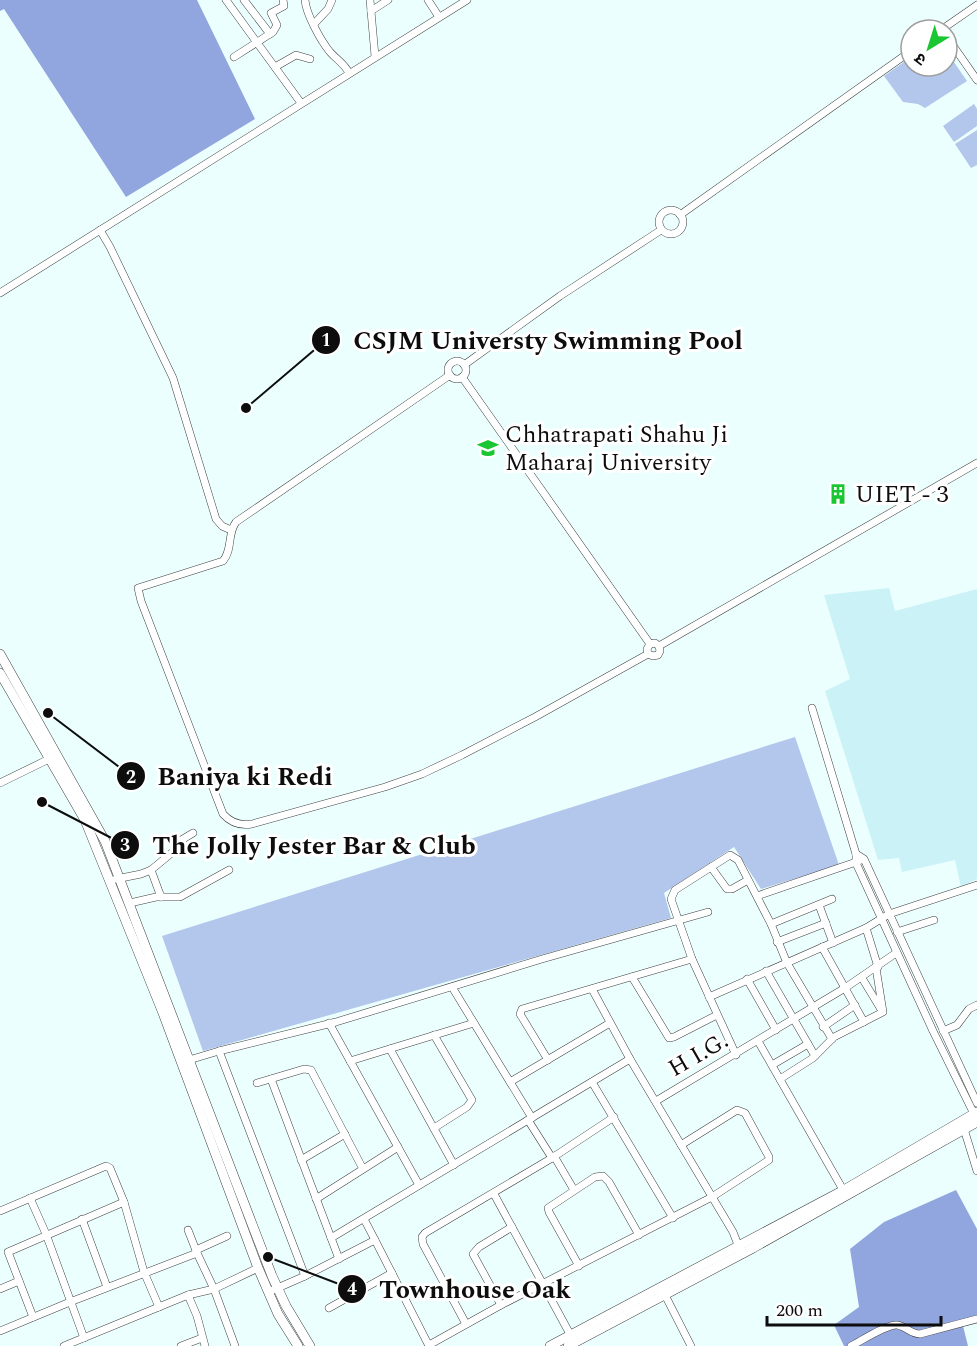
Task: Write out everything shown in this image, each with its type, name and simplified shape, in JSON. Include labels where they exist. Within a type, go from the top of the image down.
[{"type":"street","points":[[226,0],[301,103]]},
{"type":"street","points":[[244,0],[270,34]]},
{"type":"street","points":[[234,57],[270,34],[277,25],[271,13],[284,6],[283,0]]},
{"type":"street","points":[[305,0],[308,13],[328,50],[346,66],[349,73]]},
{"type":"street","points":[[314,24],[330,6],[332,0]]},
{"type":"street","points":[[370,0],[375,57]]},
{"type":"street","points":[[371,11],[388,0]]},
{"type":"street","points":[[428,0],[439,17]]},
{"type":"street","points":[[0,293],[467,0]]},
{"type":"street","points":[[959,18],[977,5]]},
{"type":"street","points":[[959,54],[977,80]]},
{"type":"street","points":[[275,67],[296,55],[310,59]]},
{"type":"street","points":[[680,215],[899,60]]},
{"type":"street","points":[[672,210],[680,215],[683,224],[678,231],[669,234],[662,230],[659,221],[663,213],[672,210]]},
{"type":"street","points":[[100,230],[170,372],[216,519],[222,526],[231,530]]},
{"type":"street","points":[[464,365],[560,296],[662,230]]},
{"type":"street","points":[[458,361],[464,365],[466,371],[462,377],[456,379],[450,375],[448,369],[452,363],[458,361]]},
{"type":"street","points":[[450,375],[236,522],[231,530],[228,553],[223,561],[138,588],[220,809],[228,819],[243,826],[385,787],[422,774],[535,717],[648,654],[658,655],[659,646]]},
{"type":"street","points":[[462,377],[650,644]]},
{"type":"street","points":[[659,646],[977,464]]},
{"type":"street","points":[[650,644],[655,643],[659,646]]},
{"type":"street","points":[[648,654],[647,649],[650,644]]},
{"type":"street","points":[[0,654],[80,803],[130,903],[258,1268],[310,1346]]},
{"type":"street","points":[[0,673],[49,759],[80,803]]},
{"type":"street","points":[[812,708],[856,858],[886,916],[897,932],[977,1103]]},
{"type":"street","points":[[0,783],[49,759]]},
{"type":"street","points":[[116,879],[151,870],[174,851],[178,842],[193,833]]},
{"type":"street","points":[[736,1055],[692,959],[671,899],[673,892],[732,855],[738,860],[757,896],[787,963],[832,1039]]},
{"type":"street","points":[[757,896],[856,858],[864,859],[886,916],[896,953],[976,1117]]},
{"type":"street","points":[[711,867],[727,890],[748,880]]},
{"type":"street","points":[[151,870],[161,897]]},
{"type":"street","points":[[130,903],[161,897],[176,898],[229,870]]},
{"type":"street","points":[[116,879],[164,1013],[185,1057],[272,1290],[278,1314],[298,1346]]},
{"type":"street","points":[[709,997],[866,928],[886,916],[977,885]]},
{"type":"street","points":[[771,924],[832,899]]},
{"type":"street","points":[[819,905],[832,942]]},
{"type":"street","points":[[185,1057],[219,1051],[329,1023],[708,912]]},
{"type":"street","points":[[897,932],[934,920]]},
{"type":"street","points":[[777,942],[825,923]]},
{"type":"street","points":[[866,928],[877,968],[883,1012]]},
{"type":"street","points":[[822,947],[864,1022]]},
{"type":"street","name":"H I.G.","points":[[656,1101],[862,978],[896,953]]},
{"type":"street","points":[[548,1060],[521,1011],[525,1007],[692,959]]},
{"type":"street","points":[[766,971],[815,1056]]},
{"type":"street","points":[[632,977],[669,1038],[717,1015]]},
{"type":"street","points":[[862,978],[883,1012]]},
{"type":"street","points":[[747,979],[776,1030]]},
{"type":"street","points":[[452,987],[574,1190]]},
{"type":"street","points":[[592,988],[630,1059],[712,1197],[740,1250]]},
{"type":"street","points":[[823,1027],[855,1005]]},
{"type":"street","points":[[943,1031],[957,1025],[969,1009],[977,1005]]},
{"type":"street","points":[[780,1079],[815,1056],[832,1039],[883,1012]]},
{"type":"street","points":[[329,1023],[419,1185]]},
{"type":"street","points":[[350,1061],[474,1023]]},
{"type":"street","points":[[510,1082],[610,1023]]},
{"type":"street","points":[[434,1035],[472,1100],[469,1106],[434,1128]]},
{"type":"street","points":[[759,1041],[846,1194]]},
{"type":"street","points":[[772,1065],[808,1044]]},
{"type":"street","points":[[390,1049],[454,1165]]},
{"type":"street","points":[[219,1051],[305,1276]]},
{"type":"street","points":[[331,1238],[630,1059]]},
{"type":"street","points":[[257,1083],[304,1069],[311,1070],[363,1169]]},
{"type":"street","points":[[271,1079],[339,1259]]},
{"type":"street","points":[[592,1082],[673,1218]]},
{"type":"street","points":[[364,1219],[429,1346],[501,1305],[712,1197],[769,1160],[745,1113],[737,1110],[681,1145]]},
{"type":"street","points":[[466,1324],[421,1239],[425,1233],[494,1194],[614,1117]]},
{"type":"street","points":[[550,1346],[663,1291],[846,1194],[964,1129],[976,1117]]},
{"type":"street","points":[[846,1194],[976,1117]]},
{"type":"street","points":[[964,1129],[977,1171]]},
{"type":"street","points":[[301,1160],[345,1134]]},
{"type":"street","points":[[316,1198],[398,1147]]},
{"type":"street","points":[[0,1211],[106,1166],[110,1168],[124,1202],[144,1272],[159,1307]]},
{"type":"street","points":[[579,1266],[548,1209],[550,1204],[595,1177],[605,1177],[639,1235]]},
{"type":"street","points":[[494,1194],[570,1336]]},
{"type":"street","points":[[30,1198],[46,1234],[84,1338]]},
{"type":"street","points":[[33,1317],[19,1281],[4,1253],[124,1202]]},
{"type":"street","points":[[82,1219],[108,1287]]},
{"type":"street","points":[[501,1305],[473,1254],[479,1247],[512,1227]]},
{"type":"street","points":[[188,1230],[214,1289],[235,1346]]},
{"type":"street","points":[[0,1331],[197,1251],[227,1236]]},
{"type":"street","points":[[272,1290],[305,1276],[375,1240]]},
{"type":"street","points":[[63,1346],[188,1295],[214,1289],[258,1268]]},
{"type":"street","points":[[329,1308],[392,1273]]},
{"type":"street","points":[[0,1289],[19,1281]]},
{"type":"street","points":[[568,1346],[587,1342],[663,1291]]},
{"type":"street","points":[[663,1291],[689,1345]]},
{"type":"street","points":[[188,1295],[197,1316],[204,1346]]},
{"type":"street","points":[[851,1346],[892,1325],[901,1326],[914,1334],[920,1334],[976,1320]]},
{"type":"street","points":[[181,1346],[202,1338]]},
{"type":"shaded area","points":[[0,0],[197,0],[255,119],[126,197],[4,9],[0,11]]},
{"type":"shaded area","points":[[899,65],[899,78],[959,78],[959,69],[967,81],[925,108],[918,104],[903,102],[884,76]]},
{"type":"shaded area","points":[[974,104],[977,109],[977,126],[954,142],[943,126]]},
{"type":"shaded area","points":[[977,130],[977,165],[971,168],[955,144]]},
{"type":"shaded area","points":[[889,588],[895,611],[977,589],[977,879],[961,887],[955,860],[902,872],[899,858],[878,860],[825,691],[850,679],[824,595]]},
{"type":"shaded area","points":[[795,737],[839,865],[761,889],[734,847],[664,893],[671,918],[203,1051],[162,936]]},
{"type":"shaded area","points":[[956,1190],[977,1229],[977,1319],[963,1326],[968,1346],[844,1346],[834,1325],[859,1307],[850,1249],[884,1222]]},
{"type":"place","name":"CSJM Universty Swimming Pool","points":[[246,408]]},
{"type":"place","name":"Chhatrapati Shahu Ji Maharaj University","points":[[488,448]]},
{"type":"place","name":"UIET - 3","points":[[838,494]]},
{"type":"place","name":"Baniya ki Redi","points":[[48,713]]},
{"type":"place","name":"The Jolly Jester Bar & Club","points":[[42,802]]},
{"type":"place","name":"Townhouse Oak","points":[[268,1257]]}]
